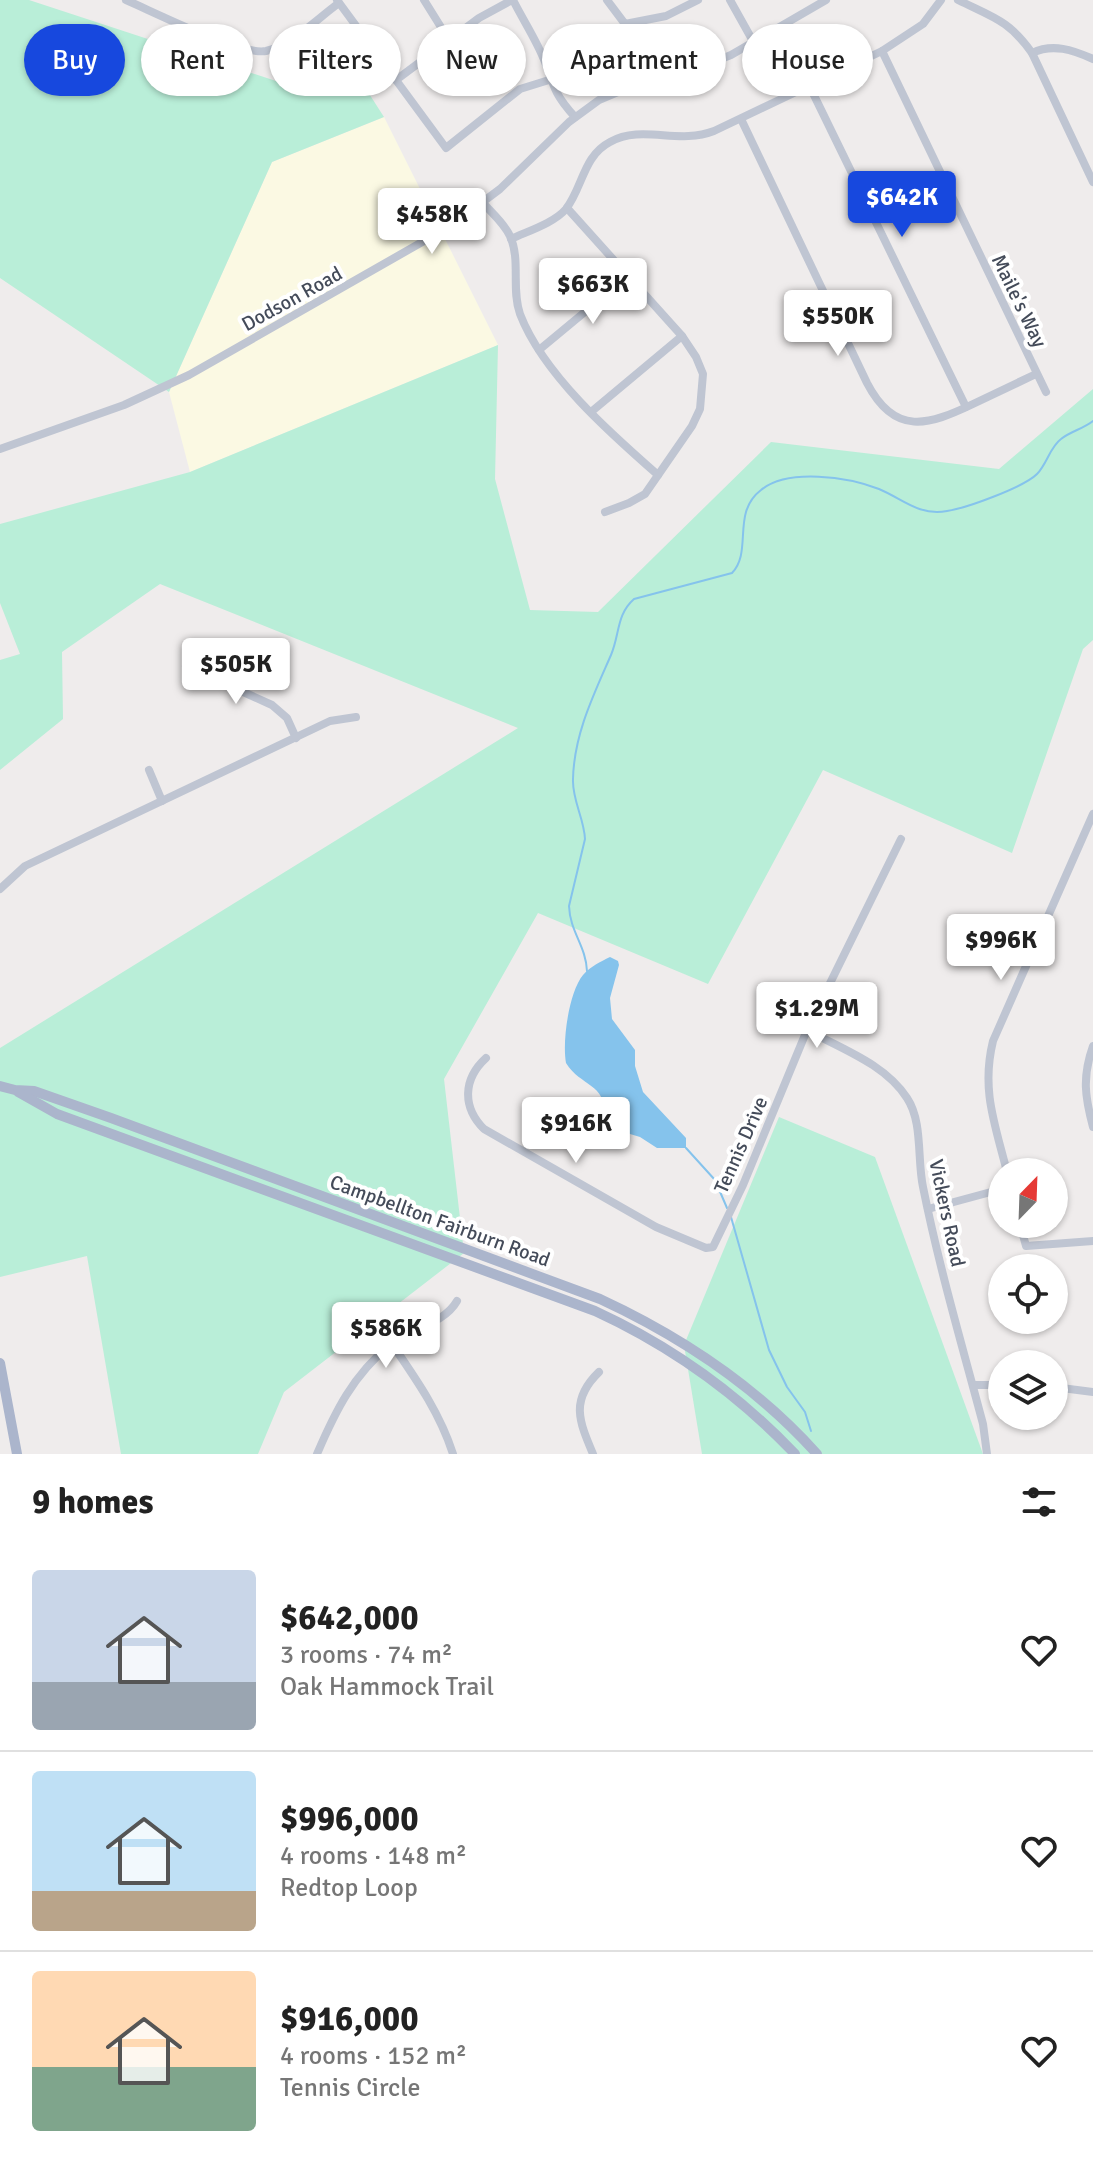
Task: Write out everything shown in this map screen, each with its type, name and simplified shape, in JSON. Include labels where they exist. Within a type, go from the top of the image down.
[{"type":"main road","name":"Campbellton Fairburn Road","points":[[0,1084],[57,1114],[595,1311],[653,1340],[710,1377],[757,1416],[795,1454]]},
{"type":"main road","name":"Campbellton Fairburn Road","points":[[15,1090],[34,1091],[111,1118],[600,1299],[666,1333],[723,1369],[780,1415],[817,1454]]},
{"type":"main road","points":[[0,1363],[17,1454]]},
{"type":"street","points":[[126,0],[243,49],[265,51],[284,43],[338,1],[355,24]]},
{"type":"street","points":[[151,10],[155,0]]},
{"type":"street","points":[[424,0],[439,24]]},
{"type":"street","points":[[471,24],[512,0],[542,57]]},
{"type":"street","points":[[607,0],[625,24],[666,16],[698,0]]},
{"type":"street","points":[[730,0],[743,24]]},
{"type":"street","name":"Dodson Road","points":[[786,24],[826,0]]},
{"type":"street","points":[[873,55],[918,29],[941,0]]},
{"type":"street","points":[[958,0],[1011,27],[1032,53],[1093,182]]},
{"type":"street","name":"Dodson Road","points":[[0,449],[124,405],[178,381],[422,244],[483,203],[575,117],[599,100],[625,89],[693,70],[742,48]]},
{"type":"street","points":[[1032,53],[1041,49],[1066,48],[1093,59]]},
{"type":"street","name":"Maile's Way","points":[[882,51],[1046,392]]},
{"type":"street","points":[[401,76],[417,64]]},
{"type":"street","points":[[401,87],[446,148],[520,89],[542,82]]},
{"type":"street","points":[[557,96],[575,117]]},
{"type":"street","points":[[511,239],[558,216],[567,208],[588,162],[608,143],[624,135],[689,138],[702,135],[787,96]]},
{"type":"street","points":[[814,96],[966,407]]},
{"type":"street","points":[[741,119],[875,398],[895,415],[918,422],[935,421],[1036,374]]},
{"type":"street","points":[[483,203],[511,239],[515,250],[516,299],[539,350],[622,445],[658,475]]},
{"type":"street","points":[[567,208],[682,336],[703,374],[700,409],[692,426],[645,494],[605,512]]},
{"type":"street","points":[[539,350],[627,277]]},
{"type":"street","points":[[591,412],[682,336]]},
{"type":"street","points":[[186,666],[272,705],[287,718],[296,738]]},
{"type":"street","points":[[0,889],[25,866],[330,721],[356,717]]},
{"type":"street","points":[[149,770],[162,801]]},
{"type":"street","points":[[1004,1158],[988,1096],[987,1066],[993,1041],[1093,814]]},
{"type":"street","name":"Tennis Drive","points":[[486,1058],[473,1073],[467,1093],[472,1113],[484,1129],[656,1227],[706,1248],[713,1247],[743,1185],[807,1030],[901,839]]},
{"type":"street","name":"Vickers Road","points":[[807,1030],[882,1070],[906,1096],[915,1120],[920,1172],[983,1424],[987,1454]]},
{"type":"street","points":[[1093,1046],[1084,1094],[1093,1127]]},
{"type":"street","points":[[928,1209],[988,1193]]},
{"type":"street","points":[[1024,1238],[1026,1246],[1093,1241]]},
{"type":"street","points":[[317,1454],[337,1408],[370,1363],[415,1329],[445,1315],[457,1301]]},
{"type":"street","points":[[392,1344],[431,1403],[445,1429],[453,1454]]},
{"type":"street","points":[[593,1454],[582,1430],[579,1405],[583,1392],[599,1372]]},
{"type":"street","points":[[973,1385],[988,1385]]},
{"type":"street","points":[[1068,1389],[1093,1392]]},
{"type":"shaded area","points":[[384,117],[498,345],[190,472],[169,392],[272,162]]},
{"type":"green space","points":[[0,0],[29,0],[102,24],[24,24],[24,96],[125,96],[125,31],[141,37],[141,96],[253,96],[253,73],[269,79],[269,96],[371,96],[384,117],[272,162],[169,392],[0,278]]},
{"type":"green space","points":[[498,345],[495,479],[530,610],[598,612],[771,442],[999,469],[1093,389],[1093,640],[1083,649],[1012,853],[823,770],[708,984],[538,913],[444,1079],[464,1253],[284,1392],[258,1454],[121,1454],[87,1256],[0,1277],[0,1048],[518,728],[160,584],[62,652],[63,719],[0,770],[0,660],[20,654],[0,603],[0,524],[190,472]]},
{"type":"green space","points":[[779,1117],[875,1157],[983,1454],[702,1454],[684,1345]]},
{"type":"water","points":[[610,957],[619,965],[610,998],[612,1019],[635,1050],[635,1066],[643,1092],[686,1138],[686,1148],[657,1148],[640,1137],[620,1131],[606,1117],[605,1106],[597,1091],[566,1063],[566,1030],[578,983],[586,972]]},
{"type":"waterway","points":[[587,971],[569,906],[585,839],[573,787],[574,762],[586,715],[628,605],[634,599],[732,573],[741,554],[744,521],[752,499],[773,483],[802,477],[835,478],[879,489],[919,509],[947,511],[995,496],[1030,479],[1040,470],[1057,442],[1093,421]]},
{"type":"waterway","points":[[686,1148],[715,1180],[727,1208]]},
{"type":"waterway","points":[[731,1217],[769,1350],[787,1387],[805,1412],[811,1431]]}]
